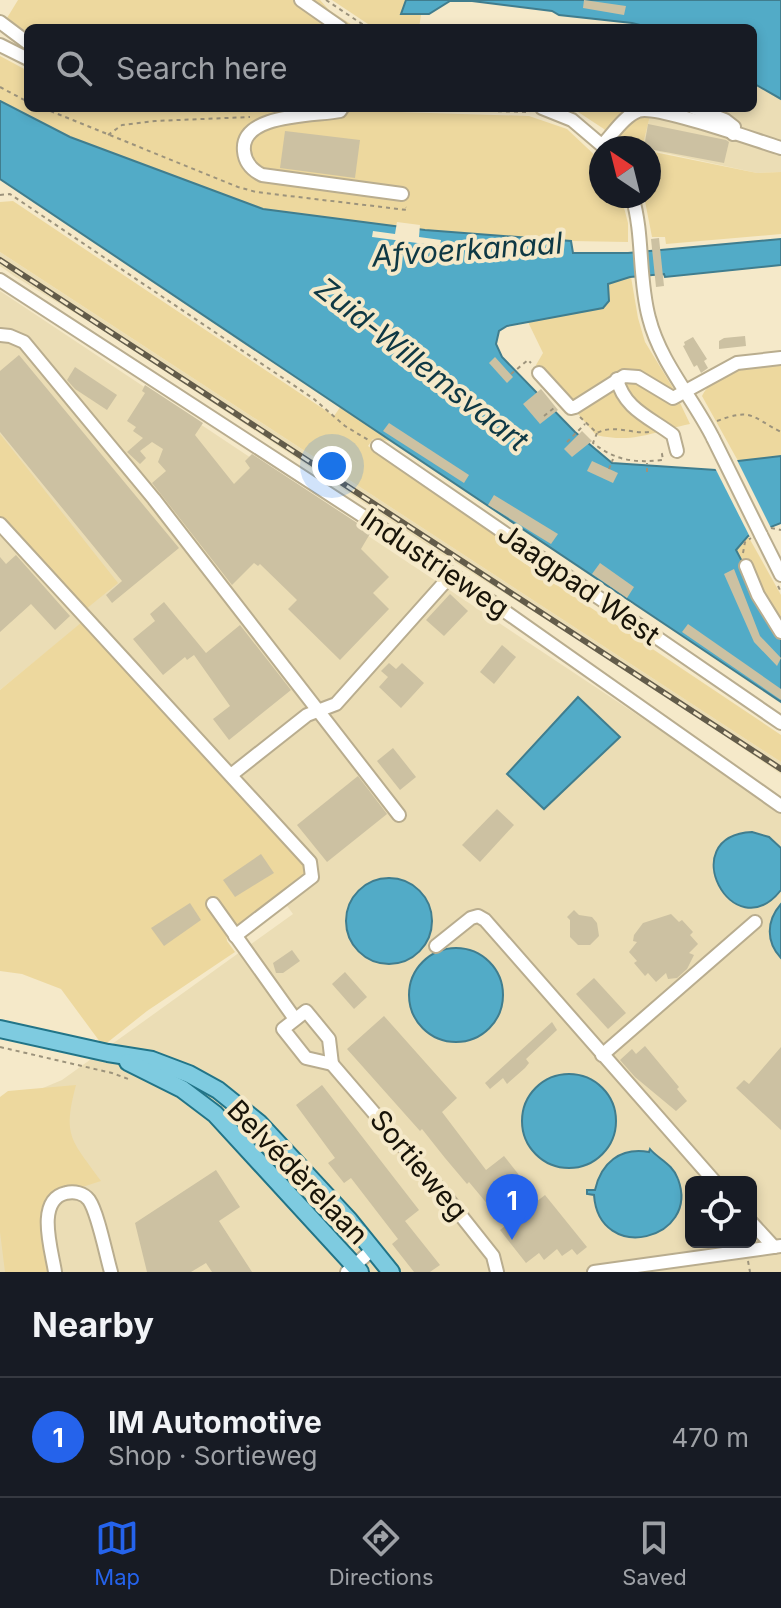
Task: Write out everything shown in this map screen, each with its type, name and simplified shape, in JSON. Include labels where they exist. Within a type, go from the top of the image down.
[{"type":"main road","name":"Belvédèrelaan","points":[[0,1029],[163,1063],[204,1082],[238,1104],[329,1199],[391,1272]]},
{"type":"main road","name":"Belvédèrelaan","points":[[108,1053],[165,1079],[206,1107],[354,1270]]},
{"type":"street","points":[[301,0],[335,24]]},
{"type":"street","points":[[0,22],[24,40]]},
{"type":"street","points":[[0,45],[24,57]]},
{"type":"street","points":[[335,112],[274,118],[249,133],[244,144],[246,161],[262,175],[402,194]]},
{"type":"street","points":[[542,112],[572,120],[592,136]]},
{"type":"street","points":[[612,136],[637,112]]},
{"type":"street","points":[[657,112],[781,148]]},
{"type":"street","points":[[704,112],[725,120],[734,127],[733,134]]},
{"type":"street","points":[[634,208],[643,282],[654,334],[667,362],[713,438],[781,575]]},
{"type":"street","name":"Industrieweg","points":[[0,280],[452,574],[781,806]]},
{"type":"street","points":[[0,335],[24,342],[154,499],[399,815]]},
{"type":"street","points":[[539,373],[571,408],[617,379],[638,377],[673,398],[737,363],[781,358]]},
{"type":"street","points":[[617,379],[632,406],[673,435],[677,451]]},
{"type":"street","name":"Jaagpad West","points":[[378,446],[781,723]]},
{"type":"street","points":[[0,524],[310,862],[312,877],[235,936]]},
{"type":"street","points":[[746,566],[758,595],[781,632]]},
{"type":"street","points":[[231,775],[307,715],[336,704],[452,574]]},
{"type":"street","points":[[213,904],[295,1019]]},
{"type":"street","points":[[436,946],[471,918],[478,916],[485,920],[710,1176]]},
{"type":"street","points":[[602,1055],[755,922]]},
{"type":"street","points":[[306,1011],[329,1039],[332,1064],[306,1058],[283,1029],[306,1011]]},
{"type":"street","name":"Sortieweg","points":[[332,1064],[404,1145],[475,1233],[493,1256],[497,1272]]},
{"type":"street","points":[[55,1272],[47,1217],[53,1202],[69,1192],[82,1194],[91,1204],[111,1272]]},
{"type":"street","points":[[757,1228],[778,1247]]},
{"type":"street","points":[[594,1272],[778,1247]]},
{"type":"street","points":[[354,1270],[372,1250]]},
{"type":"path","points":[[326,0],[362,24]]},
{"type":"path","points":[[0,87],[24,100]]},
{"type":"path","points":[[52,112],[256,192],[407,210]]},
{"type":"path","points":[[107,135],[122,125],[155,121],[274,118]]},
{"type":"path","points":[[0,195],[10,194],[314,399],[345,426],[378,446]]},
{"type":"path","points":[[402,194],[408,215]]},
{"type":"path","points":[[511,374],[520,367]]},
{"type":"path","points":[[544,416],[554,408]]},
{"type":"path","points":[[571,408],[597,433]]},
{"type":"path","points":[[714,422],[740,413],[753,416],[781,432]]},
{"type":"path","points":[[567,442],[586,423]]},
{"type":"path","points":[[660,426],[646,433],[608,428],[597,433],[593,443],[614,458],[634,462],[663,460],[662,454]]},
{"type":"path","points":[[609,469],[614,458]]},
{"type":"path","points":[[647,463],[647,472]]},
{"type":"path","points":[[0,1047],[134,1081]]},
{"type":"shaded area","points":[[18,0],[320,0],[351,24],[24,24],[24,30],[7,18]]},
{"type":"shaded area","points":[[332,0],[406,0],[402,14],[421,15],[420,24],[368,24]]},
{"type":"shaded area","points":[[0,56],[24,69],[24,112],[400,112],[529,116],[567,129],[589,150],[589,208],[624,208],[628,242],[425,230],[263,209],[70,137],[0,101]]},
{"type":"shaded area","points":[[757,85],[781,99],[781,172],[757,173],[661,152],[661,136],[645,136],[651,112],[757,112]]},
{"type":"shaded area","points":[[578,112],[651,112],[645,136],[610,136]]},
{"type":"shaded area","points":[[661,153],[757,173],[781,172],[781,234],[666,244],[665,237],[652,237],[646,208],[661,208]]},
{"type":"shaded area","points":[[13,201],[334,416],[341,406],[391,441],[373,439],[368,446],[515,544],[512,555],[781,735],[781,762],[0,252],[0,202]]},
{"type":"shaded area","points":[[0,252],[781,762],[781,774],[632,673],[437,551],[98,327],[14,276],[0,266]]},
{"type":"shaded area","points":[[631,277],[645,342],[673,388],[690,424],[644,436],[622,438],[596,435],[536,365],[543,353],[528,322],[603,307],[609,301],[607,284]]},
{"type":"shaded area","points":[[0,291],[781,807],[781,1272],[0,1272],[0,1106],[62,1080],[293,914],[82,623],[0,690]]},
{"type":"shaded area","points":[[781,363],[781,456],[738,461],[702,396],[716,380],[726,375]]},
{"type":"shaded area","points":[[0,434],[118,583],[86,609],[0,517]]},
{"type":"shaded area","points":[[748,536],[781,595],[781,636],[738,559],[736,550]]},
{"type":"shaded area","points":[[82,622],[305,865],[301,879],[226,933],[227,941],[235,952],[147,1011],[103,1046],[61,989],[22,974],[0,971],[0,690]]},
{"type":"shaded area","points":[[76,1085],[70,1116],[72,1137],[101,1181],[45,1199],[40,1226],[48,1272],[5,1272],[0,1232],[0,1097],[8,1091]]},
{"type":"water","points":[[406,0],[781,0],[781,99],[757,85],[757,24],[636,24],[472,1],[450,1],[429,14],[401,14]]},
{"type":"water","points":[[0,101],[70,137],[263,209],[425,230],[571,241],[573,253],[628,253],[781,239],[781,265],[665,277],[664,274],[630,277],[608,284],[609,301],[603,308],[507,326],[499,331],[496,344],[502,357],[575,432],[612,463],[716,470],[738,461],[781,456],[781,523],[748,536],[736,550],[781,636],[781,702],[0,179]]},
{"type":"water","points":[[578,697],[620,737],[544,809],[507,774]]},
{"type":"water","points":[[752,832],[769,837],[781,848],[781,890],[763,905],[745,907],[730,900],[719,885],[714,868],[716,851],[729,838]]},
{"type":"water","points":[[381,878],[397,878],[420,890],[429,904],[432,921],[429,938],[420,952],[397,964],[381,964],[365,957],[353,945],[346,929],[346,913],[353,897],[365,885]]},
{"type":"water","points":[[781,904],[781,958],[770,938],[770,924]]},
{"type":"water","points":[[456,948],[474,951],[489,962],[500,977],[503,995],[500,1013],[489,1028],[474,1039],[456,1042],[438,1039],[423,1028],[412,1013],[409,995],[412,977],[423,962],[438,951]]},
{"type":"water","points":[[569,1074],[587,1077],[603,1087],[613,1103],[616,1121],[613,1139],[603,1155],[587,1165],[569,1168],[551,1165],[535,1155],[525,1139],[522,1121],[525,1103],[535,1087],[551,1077]]},
{"type":"water","points":[[650,1149],[676,1174],[681,1200],[675,1217],[663,1229],[646,1236],[629,1237],[612,1231],[600,1217],[594,1195],[587,1194],[587,1190],[595,1190],[602,1172],[613,1159],[629,1152],[649,1152]]},
{"type":"pier","points":[[397,222],[420,225],[419,237],[441,240],[440,246],[372,237],[373,231],[395,234]]},
{"type":"pier","points":[[736,458],[772,530],[751,539],[714,466]]},
{"type":"building","points":[[584,0],[626,6],[624,15],[583,8]]},
{"type":"building","points":[[648,124],[729,142],[724,163],[661,151],[661,136],[646,136]]},
{"type":"building","points":[[285,131],[360,140],[355,178],[280,168]]},
{"type":"building","points":[[659,238],[664,286],[656,287],[651,239]]},
{"type":"building","points":[[745,336],[746,346],[719,349],[719,341],[724,338]]},
{"type":"building","points":[[693,337],[707,359],[704,361],[708,368],[701,373],[697,365],[694,367],[683,346]]},
{"type":"building","points":[[19,355],[179,548],[112,603],[106,595],[122,581],[0,432],[0,371]]},
{"type":"building","points":[[495,357],[513,377],[507,383],[489,363]]},
{"type":"building","points":[[75,367],[117,395],[107,410],[67,380]]},
{"type":"building","points":[[145,385],[203,423],[195,435],[234,484],[250,468],[245,461],[252,454],[371,532],[361,549],[389,577],[373,593],[389,609],[340,660],[288,609],[297,600],[260,564],[254,563],[232,585],[152,483],[166,471],[158,462],[163,449],[152,442],[140,451],[146,458],[140,464],[127,452],[143,438],[133,431],[136,427],[127,421],[145,393],[142,391]]},
{"type":"building","points":[[541,389],[558,410],[540,424],[523,404]]},
{"type":"building","points":[[389,423],[469,475],[464,483],[383,431]]},
{"type":"building","points":[[582,431],[592,441],[572,457],[564,449]]},
{"type":"building","points":[[592,461],[618,473],[613,483],[587,471]]},
{"type":"building","points":[[494,495],[558,534],[551,544],[488,505]]},
{"type":"building","points":[[16,555],[70,616],[55,630],[31,604],[0,632],[0,557],[6,564]]},
{"type":"building","points":[[600,563],[634,587],[627,598],[592,574]]},
{"type":"building","points":[[734,569],[760,636],[781,658],[777,666],[754,642],[724,574]]},
{"type":"building","points":[[450,594],[468,611],[444,636],[426,620]]},
{"type":"building","points":[[164,602],[206,653],[240,625],[291,690],[229,740],[213,719],[230,706],[194,655],[187,660],[185,657],[163,675],[133,639],[155,621],[150,614]]},
{"type":"building","points":[[688,624],[781,689],[781,700],[682,632]]},
{"type":"building","points":[[502,645],[516,657],[494,684],[480,672]]},
{"type":"building","points":[[389,663],[396,669],[402,663],[424,683],[401,708],[379,687],[388,677],[381,671]]},
{"type":"building","points":[[393,748],[416,777],[400,790],[377,761]]},
{"type":"building","points":[[358,776],[387,814],[327,862],[297,825]]},
{"type":"building","points":[[497,809],[514,825],[480,862],[462,845]]},
{"type":"building","points":[[261,854],[274,873],[235,897],[223,880]]},
{"type":"building","points":[[190,903],[201,920],[164,946],[151,928]]},
{"type":"building","points":[[574,910],[579,915],[592,917],[597,923],[599,936],[590,945],[578,945],[570,937],[570,920],[567,917]]},
{"type":"building","points":[[671,914],[693,932],[690,935],[698,944],[689,953],[694,955],[687,969],[677,978],[668,979],[666,973],[656,982],[648,973],[645,976],[629,952],[637,942],[633,941],[634,935],[643,923]]},
{"type":"building","points":[[292,950],[300,961],[283,973],[276,973],[273,963]]},
{"type":"building","points":[[345,972],[367,997],[354,1009],[332,984]]},
{"type":"building","points":[[594,978],[626,1013],[608,1029],[576,994]]},
{"type":"building","points":[[384,1016],[457,1098],[442,1112],[486,1170],[504,1156],[523,1180],[489,1206],[347,1049]]},
{"type":"building","points":[[552,1022],[557,1030],[526,1059],[529,1063],[525,1068],[507,1084],[503,1078],[490,1089],[485,1083]]},
{"type":"building","points":[[645,1046],[687,1101],[676,1111],[635,1077],[620,1060],[632,1049],[636,1054]]},
{"type":"building","points":[[781,1047],[781,1130],[736,1088],[744,1080],[749,1084]]},
{"type":"building","points":[[322,1085],[419,1210],[405,1221],[440,1265],[430,1272],[414,1272],[392,1244],[398,1239],[351,1178],[344,1183],[328,1163],[335,1158],[296,1105]]},
{"type":"building","points":[[216,1170],[240,1207],[219,1221],[252,1272],[212,1272],[206,1263],[191,1272],[147,1272],[135,1223]]},
{"type":"building","points":[[545,1195],[587,1247],[577,1255],[572,1249],[562,1256],[557,1249],[544,1260],[539,1253],[526,1263],[500,1230]]},
{"type":"railway","points":[[0,260],[781,769]]},
{"type":"place","name":"IM Automotive","points":[[512,1240]]},
{"type":"water label","name":"Afvoerkanaal","points":[[467,249]]},
{"type":"water label","name":"Zuid-Willemsvaart","points":[[422,364]]}]
